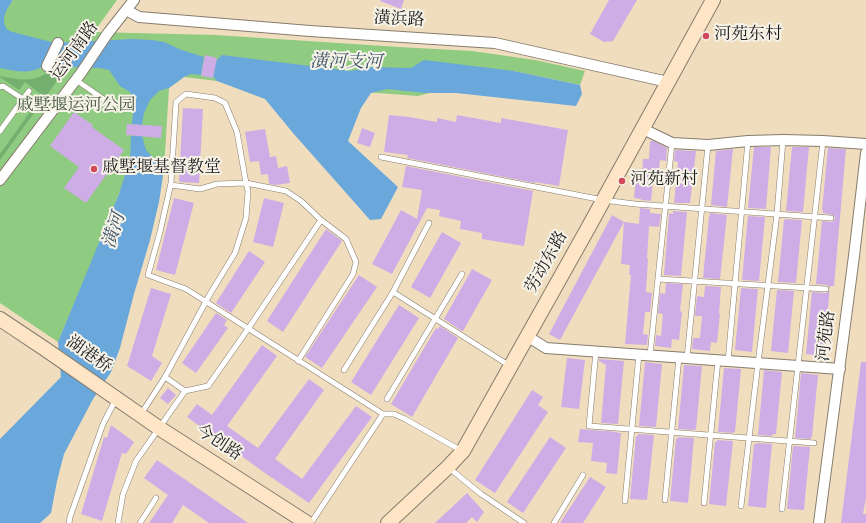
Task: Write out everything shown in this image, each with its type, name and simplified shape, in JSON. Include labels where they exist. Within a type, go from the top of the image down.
[{"type":"street","name":"运河南路","points":[[0,180],[134,0]]},
{"type":"street","name":"劳动东路","points":[[388,523],[463,451],[713,0]]},
{"type":"street","name":"潢浜路","points":[[126,10],[139,17],[147,18],[310,31],[495,43],[668,82]]},
{"type":"street","points":[[47,66],[58,43]]},
{"type":"street","points":[[642,128],[672,143],[708,145],[748,141],[783,140],[866,144]]},
{"type":"street","name":"河苑路","points":[[819,523],[862,218],[866,153]]},
{"type":"street","name":"湖港桥","points":[[0,319],[45,348],[113,396]]},
{"type":"street","points":[[527,336],[546,348],[840,369]]},
{"type":"street","name":"今创路","points":[[113,396],[159,428],[308,523]]},
{"type":"lane","points":[[78,77],[112,105]]},
{"type":"lane","points":[[0,86],[3,86],[23,99]]},
{"type":"lane","points":[[0,131],[29,91]]},
{"type":"lane","points":[[141,415],[165,377],[206,302],[235,253],[246,218],[248,190],[237,132],[225,103],[215,98],[186,94],[176,102],[170,185],[160,232],[148,275],[186,289],[206,302],[248,329],[383,414],[394,414],[405,419],[463,451]]},
{"type":"lane","points":[[741,506],[777,214],[783,140]]},
{"type":"lane","points":[[704,503],[711,435],[735,284],[748,141]]},
{"type":"lane","points":[[782,509],[823,141]]},
{"type":"lane","points":[[650,355],[672,143]]},
{"type":"lane","points":[[665,500],[672,432],[695,281],[708,145]]},
{"type":"lane","points":[[381,157],[603,200],[634,204],[831,218]]},
{"type":"lane","points":[[170,185],[200,189],[217,184],[246,183],[286,191],[301,201],[321,220],[346,239],[356,262],[353,274],[298,360]]},
{"type":"lane","points":[[118,523],[122,494],[136,460],[185,391],[208,386],[321,220]]},
{"type":"lane","points":[[344,370],[393,292],[429,223]]},
{"type":"lane","points":[[387,399],[462,274]]},
{"type":"lane","points":[[658,279],[826,289]]},
{"type":"lane","points":[[393,292],[510,366]]},
{"type":"lane","points":[[596,351],[589,426],[814,443]]},
{"type":"lane","points":[[625,501],[639,354]]},
{"type":"lane","points":[[165,377],[185,391]]},
{"type":"lane","points":[[69,523],[113,396]]},
{"type":"lane","points":[[311,523],[383,414]]},
{"type":"lane","points":[[448,467],[481,494],[524,523]]},
{"type":"lane","points":[[554,523],[583,475]]},
{"type":"lane","points":[[140,523],[156,498]]},
{"type":"green space","name":"戚墅堰运河公园","points":[[13,0],[117,0],[94,32],[216,35],[472,51],[535,60],[585,71],[580,85],[514,71],[418,96],[217,81],[184,77],[169,88],[164,169],[131,159],[104,233],[58,342],[0,303],[0,16]]},
{"type":"green space","points":[[51,66],[67,67],[0,160],[0,154],[42,95],[25,82],[19,90],[0,76],[23,80],[34,79],[45,74]]},
{"type":"water","points":[[0,0],[13,0],[4,18],[5,25],[9,31],[55,43],[133,39],[164,42],[179,49],[204,57],[201,75],[191,74],[184,77],[169,88],[159,91],[150,100],[144,113],[142,125],[132,124],[134,102],[130,92],[120,86],[109,70],[99,68],[43,66],[33,71],[22,72],[0,68]]},
{"type":"water","points":[[222,55],[350,71],[372,67],[411,68],[424,60],[514,71],[580,85],[582,94],[576,106],[456,93],[425,93],[387,89],[371,93],[361,108],[348,141],[398,187],[381,219],[370,220],[265,99],[217,81],[213,76],[216,61]]},
{"type":"water","name":"潢河","points":[[131,136],[142,136],[146,150],[164,169],[159,202],[150,240],[120,348],[111,372],[93,399],[64,454],[51,513],[40,523],[0,523],[0,439],[61,377],[58,342],[119,194],[130,159]]},
{"type":"building","points":[[380,0],[404,0],[401,9]]},
{"type":"building","points":[[609,0],[637,0],[613,41],[604,42],[590,34]]},
{"type":"building","points":[[205,55],[217,58],[213,78],[201,76]]},
{"type":"building","points":[[183,108],[203,109],[199,183],[179,182]]},
{"type":"building","points":[[74,112],[124,150],[86,203],[64,188],[79,167],[50,146]]},
{"type":"building","points":[[389,115],[437,122],[437,118],[456,122],[457,115],[501,123],[501,118],[568,130],[559,186],[535,183],[407,158],[408,155],[384,152]]},
{"type":"building","points":[[127,124],[162,126],[161,138],[126,135]]},
{"type":"building","points":[[362,128],[375,133],[370,147],[357,143]]},
{"type":"building","points":[[265,129],[270,157],[276,156],[278,168],[287,166],[290,183],[276,185],[269,184],[268,174],[261,175],[259,161],[250,162],[245,132]]},
{"type":"building","points":[[650,141],[654,141],[667,148],[666,161],[660,160],[658,179],[653,179],[651,201],[634,198],[636,176],[642,176],[643,159],[649,159]]},
{"type":"building","points":[[754,147],[771,147],[766,209],[748,208]]},
{"type":"building","points":[[792,147],[809,147],[803,212],[786,211]]},
{"type":"building","points":[[828,148],[846,149],[834,286],[830,286],[830,289],[828,285],[816,284],[822,221],[832,222],[835,219],[833,215],[823,213],[822,210]]},
{"type":"building","points":[[733,149],[727,207],[711,205],[716,151]]},
{"type":"building","points":[[675,150],[696,151],[690,203],[674,203],[678,162],[674,161]]},
{"type":"building","points":[[406,166],[533,191],[524,246],[482,239],[482,233],[460,229],[461,221],[439,216],[440,210],[427,208],[392,274],[372,264],[401,210],[417,219],[422,190],[402,187]]},
{"type":"building","points":[[174,198],[194,203],[175,275],[156,270]]},
{"type":"building","points":[[264,198],[284,203],[273,247],[253,242]]},
{"type":"building","points":[[640,208],[650,209],[650,213],[661,214],[659,227],[649,226],[646,292],[652,293],[650,312],[645,312],[643,334],[648,335],[647,345],[625,344],[631,275],[629,275],[630,265],[621,264],[624,222],[639,224]]},
{"type":"building","points":[[673,211],[687,212],[681,276],[664,275],[669,213],[673,214]]},
{"type":"building","points":[[710,213],[727,215],[720,279],[703,278]]},
{"type":"building","points":[[612,215],[624,222],[560,340],[549,334]]},
{"type":"building","points":[[748,216],[765,217],[759,281],[742,280]]},
{"type":"building","points":[[785,219],[802,220],[796,283],[778,282]]},
{"type":"building","points":[[326,229],[342,241],[283,332],[267,321]]},
{"type":"building","points":[[442,232],[461,243],[430,298],[411,287]]},
{"type":"building","points":[[249,251],[265,262],[231,313],[216,303]]},
{"type":"building","points":[[472,269],[492,280],[462,331],[444,319]]},
{"type":"building","points":[[359,275],[377,287],[322,368],[305,357]]},
{"type":"building","points":[[666,283],[683,284],[679,340],[672,339],[671,348],[655,346],[656,335],[661,336],[663,314],[658,313],[660,293],[665,294]]},
{"type":"building","points":[[705,286],[721,287],[717,343],[711,342],[710,351],[692,349],[693,338],[700,338],[702,316],[695,316],[697,296],[704,297]]},
{"type":"building","points":[[151,288],[171,294],[152,356],[162,363],[151,381],[127,366]]},
{"type":"building","points":[[741,288],[758,289],[752,352],[735,350]]},
{"type":"building","points":[[777,290],[794,291],[788,353],[771,351]]},
{"type":"building","points":[[830,290],[824,356],[806,354],[812,292],[826,293]]},
{"type":"building","points":[[399,305],[419,318],[371,395],[351,382]]},
{"type":"building","points":[[216,313],[227,320],[224,325],[228,328],[196,373],[182,363]]},
{"type":"building","points":[[440,326],[458,338],[412,417],[391,404],[436,328],[438,329]]},
{"type":"building","points":[[262,345],[277,356],[227,426],[258,448],[309,379],[324,390],[275,459],[302,479],[356,406],[372,417],[309,503],[187,417],[197,404],[212,415]]},
{"type":"building","points":[[567,358],[585,360],[579,409],[561,407]]},
{"type":"building","points":[[599,359],[624,361],[618,424],[601,423],[606,365],[599,361]]},
{"type":"building","points":[[645,362],[662,364],[656,427],[639,426]]},
{"type":"building","points":[[861,362],[866,362],[866,498],[863,514],[866,514],[866,523],[841,523]]},
{"type":"building","points":[[684,365],[702,366],[695,430],[678,429]]},
{"type":"building","points":[[724,368],[741,369],[735,432],[733,433],[718,432]]},
{"type":"building","points":[[764,370],[782,372],[776,434],[773,434],[772,436],[758,435]]},
{"type":"building","points":[[801,373],[818,375],[811,439],[795,438]]},
{"type":"building","points":[[168,388],[176,395],[168,404],[160,398]]},
{"type":"building","points":[[532,390],[543,397],[538,405],[548,412],[495,493],[475,480]]},
{"type":"building","points":[[111,425],[134,442],[126,454],[122,453],[102,521],[81,514],[104,437],[107,438]]},
{"type":"building","points":[[580,429],[621,433],[617,474],[606,473],[607,463],[591,461],[593,443],[578,442]]},
{"type":"building","points":[[638,434],[654,435],[647,500],[630,499],[636,436],[638,436]]},
{"type":"building","points":[[550,437],[566,448],[523,513],[507,502]]},
{"type":"building","points":[[678,437],[694,438],[688,503],[670,501],[676,439]]},
{"type":"building","points":[[717,440],[733,441],[726,506],[709,504],[715,442],[717,442]]},
{"type":"building","points":[[754,444],[772,444],[766,508],[748,506]]},
{"type":"building","points":[[793,446],[810,447],[804,510],[787,509]]},
{"type":"building","points":[[157,460],[248,523],[209,523],[183,505],[172,523],[149,523],[168,495],[144,478]]},
{"type":"building","points":[[590,477],[606,487],[583,523],[560,523]]},
{"type":"building","points":[[467,493],[484,512],[477,522],[472,517],[466,523],[435,523]]},
{"type":"place","name":"河苑东村","points":[[706,36]]},
{"type":"place","name":"戚墅堰基督教堂","points":[[94,169]]},
{"type":"place","name":"河苑新村","points":[[622,181]]},
{"type":"water label","name":"潢河支河","points":[[346,64]]}]
